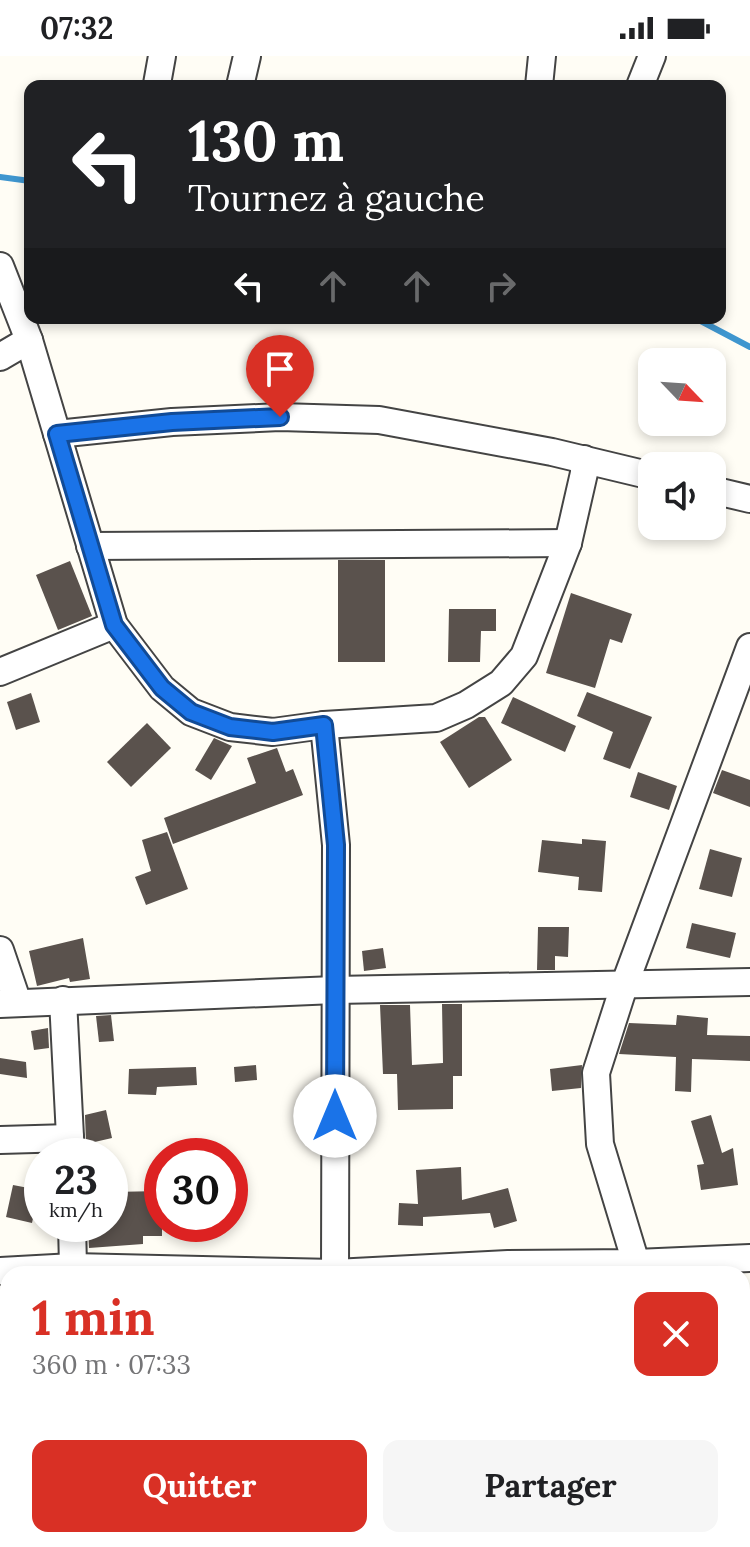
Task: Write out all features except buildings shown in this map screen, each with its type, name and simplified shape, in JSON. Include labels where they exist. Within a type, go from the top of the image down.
[{"type":"street","points":[[158,80],[162,56]]},
{"type":"street","points":[[241,80],[247,56]]},
{"type":"street","points":[[540,80],[542,56]]},
{"type":"street","points":[[642,80],[652,56]]},
{"type":"street","points":[[0,266],[29,340],[114,625],[162,688],[191,712],[230,727],[273,732],[324,725],[436,718],[466,705],[501,683],[524,656],[568,543],[584,473],[584,459]]},
{"type":"street","points":[[0,357],[29,340]]},
{"type":"street","points":[[57,434],[172,422],[280,417],[379,420],[584,459],[638,472]]},
{"type":"street","points":[[726,493],[750,499]]},
{"type":"street","points":[[90,546],[568,543]]},
{"type":"street","points":[[0,672],[114,625]]},
{"type":"street","points":[[636,1263],[600,1144],[596,1073],[624,986],[750,647]]},
{"type":"street","points":[[324,725],[336,845],[335,1266]]},
{"type":"street","points":[[0,950],[9,1003],[335,990],[750,982]]},
{"type":"street","points":[[63,1000],[70,1138]]},
{"type":"street","points":[[0,1140],[24,1142]]},
{"type":"street","points":[[72,1242],[73,1266]]},
{"type":"street","points":[[473,1266],[750,1258]]},
{"type":"waterway","points":[[0,177],[24,180]]},
{"type":"waterway","points":[[706,324],[750,347]]},
{"type":"route","points":[[280,417],[172,422],[57,434],[114,625],[162,688],[191,712],[230,727],[273,732],[324,725],[336,845],[335,1116]]}]
